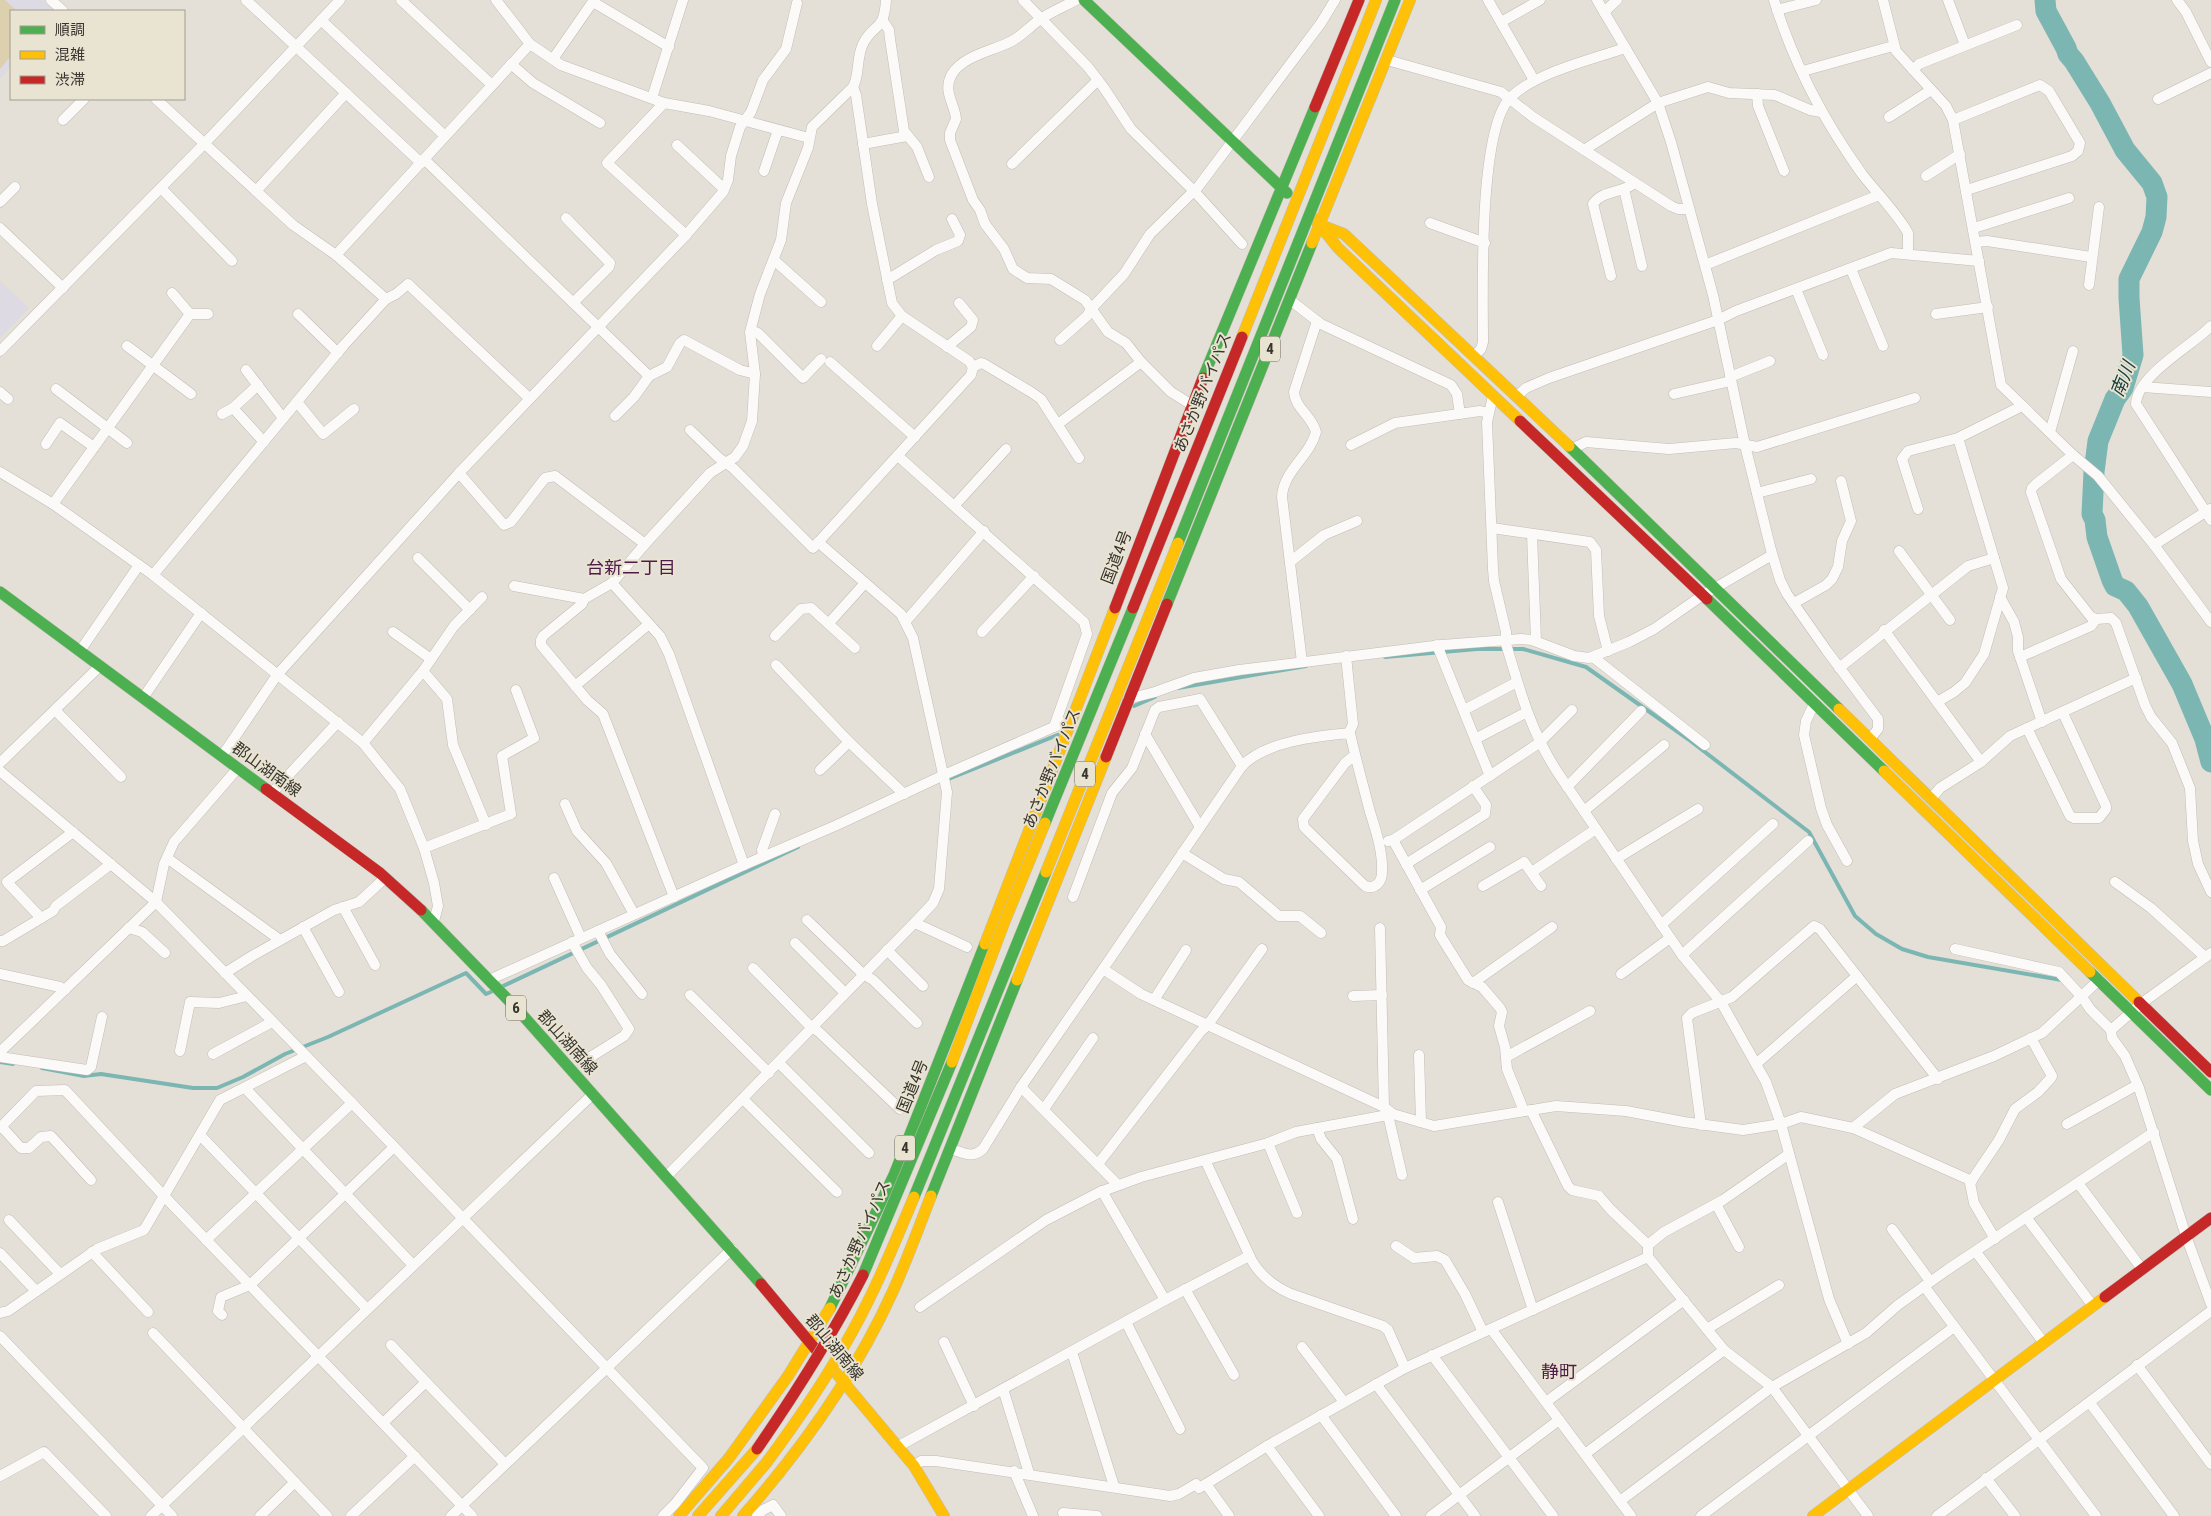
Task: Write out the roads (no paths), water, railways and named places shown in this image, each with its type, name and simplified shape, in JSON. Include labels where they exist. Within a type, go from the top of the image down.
[{"type":"main road","points":[[1084,0],[1321,224],[1338,248],[1703,595],[2211,1090]]},
{"type":"main road","name":"4","points":[[1192,405],[1359,0]]},
{"type":"main road","name":"あさか野バイパス","points":[[698,1516],[757,1449],[812,1368],[839,1322],[872,1256],[946,1077],[1004,923],[1146,578],[1376,0]]},
{"type":"main road","name":"あさか野バイパス","points":[[721,1516],[767,1462],[796,1423],[826,1377],[852,1331],[887,1261],[961,1085],[1395,0]]},
{"type":"main road","name":"4","points":[[844,1383],[894,1292],[994,1036],[1388,60],[1410,0]]},
{"type":"main road","points":[[1321,224],[1344,234],[1517,396],[2211,1072]]},
{"type":"main road","name":"国道4号","points":[[679,1516],[734,1450],[788,1376],[833,1303],[894,1175],[985,946],[1192,405]]},
{"type":"main road","name":"郡山湖南線","points":[[0,592],[385,878],[434,921],[732,1249],[914,1466],[944,1516]]},
{"type":"main road","points":[[1813,1516],[2211,1218]]},
{"type":"main road","points":[[743,1516],[780,1474],[844,1383]]},
{"type":"street","points":[[51,0],[62,10]]},
{"type":"street","points":[[246,0],[422,161],[649,376]]},
{"type":"street","points":[[401,0],[492,85]]},
{"type":"street","points":[[496,0],[530,44],[561,65],[664,103],[709,111],[809,138]]},
{"type":"street","points":[[652,98],[683,0]]},
{"type":"street","points":[[674,897],[604,714],[587,700],[575,686],[541,645],[541,640],[582,604],[584,599],[612,583],[615,577],[710,473],[719,466],[728,463],[740,452],[750,428],[755,374],[751,330],[760,294],[781,240],[786,202],[808,148],[812,127],[853,87],[863,43],[883,21],[886,0]]},
{"type":"street","points":[[1023,0],[1042,18],[1098,80],[1131,129],[1194,192],[1242,244]]},
{"type":"street","points":[[1076,0],[1042,18],[1012,41],[972,58],[953,74],[949,95],[956,115],[956,122],[949,136],[973,200],[980,210],[985,224],[1004,250],[1011,267],[1017,273],[1027,278],[1051,279],[1085,300],[1102,326],[1126,343],[1141,362],[1171,392],[1192,405]]},
{"type":"street","points":[[1060,340],[1087,316],[1092,308],[1124,274],[1150,234],[1194,192],[1321,23],[1336,0]]},
{"type":"street","points":[[1488,0],[1534,80]]},
{"type":"street","points":[[1501,22],[1540,0]]},
{"type":"street","points":[[1597,0],[1658,103],[1705,265],[1745,445],[1772,555],[1784,588],[1839,668],[1878,720],[1878,729],[1870,739]]},
{"type":"street","points":[[1604,12],[1617,0]]},
{"type":"street","points":[[1774,0],[1786,35],[1821,112],[1854,162],[1908,233],[1908,254]]},
{"type":"street","points":[[1777,10],[1816,0]]},
{"type":"street","points":[[1883,0],[1893,46],[1949,111],[1954,120],[2001,385],[2073,455],[2098,476],[2154,545],[2211,622]]},
{"type":"street","points":[[1948,0],[1965,45]]},
{"type":"street","points":[[2177,0],[2186,12],[2211,62]]},
{"type":"street","points":[[553,59],[593,1],[669,47]]},
{"type":"street","points":[[0,351],[204,144],[322,20],[335,2]]},
{"type":"street","points":[[222,756],[277,675],[529,398],[686,235],[724,190],[731,156],[740,127],[751,112],[764,80],[786,49],[797,3]]},
{"type":"street","points":[[322,20],[445,136]]},
{"type":"street","points":[[883,21],[889,30],[902,126],[907,136],[917,147],[929,177]]},
{"type":"street","points":[[1912,70],[1918,64],[2017,25]]},
{"type":"street","points":[[336,255],[530,44]]},
{"type":"street","points":[[1803,72],[1893,46]]},
{"type":"street","points":[[1474,356],[1481,349],[1483,342],[1488,168],[1495,127],[1510,98],[1534,80],[1625,48]]},
{"type":"street","points":[[1388,60],[1496,90],[1510,98],[1532,117],[1635,183],[1678,209],[1690,209]]},
{"type":"street","points":[[511,64],[533,83],[600,123]]},
{"type":"street","points":[[2158,99],[2211,73]]},
{"type":"street","points":[[1012,164],[1098,80]]},
{"type":"street","points":[[1954,120],[2040,84],[2049,91],[2080,143],[2078,151],[2072,156],[1967,190]]},
{"type":"street","points":[[853,87],[856,95],[862,144],[892,303],[902,316],[974,367]]},
{"type":"street","points":[[1584,150],[1658,103],[1708,87],[1729,93],[1779,96],[1810,110],[1821,112]]},
{"type":"street","points":[[1889,118],[1931,90]]},
{"type":"street","points":[[256,191],[346,93]]},
{"type":"street","points":[[1757,94],[1758,106],[1784,171]]},
{"type":"street","points":[[63,120],[83,100]]},
{"type":"street","points":[[157,100],[293,225],[336,255],[386,299]]},
{"type":"street","points":[[664,103],[607,163],[686,235]]},
{"type":"street","points":[[764,172],[778,130]]},
{"type":"street","points":[[862,144],[907,136]]},
{"type":"street","points":[[678,145],[724,190]]},
{"type":"street","points":[[1926,176],[1960,154]]},
{"type":"street","points":[[1611,276],[1594,204],[1600,196],[1624,189],[1635,183]]},
{"type":"street","points":[[0,202],[15,187]]},
{"type":"street","points":[[161,188],[232,261]]},
{"type":"street","points":[[1624,189],[1642,266]]},
{"type":"street","points":[[1705,265],[1879,195]]},
{"type":"street","points":[[1974,228],[2069,198]]},
{"type":"street","points":[[2089,285],[2091,257],[2099,208]]},
{"type":"street","points":[[566,218],[610,263],[609,267],[573,303]]},
{"type":"street","points":[[887,280],[936,250],[958,241],[960,235],[952,219]]},
{"type":"street","points":[[1430,223],[1485,243]]},
{"type":"street","points":[[0,228],[63,288]]},
{"type":"street","points":[[1976,242],[1987,241],[2091,257]]},
{"type":"street","points":[[1517,396],[1526,388],[1549,378],[1718,320],[1736,311],[1891,252],[1979,261]]},
{"type":"street","points":[[774,260],[821,302]]},
{"type":"street","points":[[1850,269],[1883,346]]},
{"type":"street","points":[[153,574],[338,353],[386,299],[396,294],[408,284],[529,398]]},
{"type":"street","points":[[1796,289],[1823,354]]},
{"type":"street","points":[[172,293],[190,314],[208,314]]},
{"type":"street","points":[[1290,300],[1317,321],[1451,385],[1456,394],[1460,414]]},
{"type":"street","points":[[947,347],[971,327],[973,320],[959,303]]},
{"type":"street","points":[[1936,314],[1988,307]]},
{"type":"street","points":[[53,504],[190,314]]},
{"type":"street","points":[[298,314],[338,353]]},
{"type":"street","points":[[877,346],[902,316]]},
{"type":"street","points":[[1302,662],[1282,492],[1286,480],[1315,436],[1314,423],[1296,401],[1294,392],[1317,321]]},
{"type":"street","points":[[2154,545],[2209,514],[2136,404],[2137,396],[2161,367],[2211,326]]},
{"type":"street","points":[[751,330],[758,333],[803,378],[826,360],[915,437]]},
{"type":"street","points":[[615,416],[634,397],[649,376],[667,366],[680,343],[684,340],[740,370],[755,374]]},
{"type":"street","points":[[127,346],[191,394]]},
{"type":"street","points":[[2050,432],[2073,351]]},
{"type":"street","points":[[1674,394],[1730,379],[1770,361]]},
{"type":"street","points":[[1058,424],[1141,362]]},
{"type":"street","points":[[690,430],[719,458],[728,463],[813,548],[971,375],[974,367],[981,363],[1041,399],[1078,458]]},
{"type":"street","points":[[246,370],[283,418]]},
{"type":"street","points":[[222,414],[233,408],[258,385]]},
{"type":"street","points":[[2143,387],[2208,392],[2211,402]]},
{"type":"street","points":[[56,389],[128,443]]},
{"type":"street","points":[[0,392],[8,400]]},
{"type":"street","points":[[1493,396],[1488,413],[1494,581],[1506,639],[1526,712],[1539,743],[1568,788],[1682,955],[1721,1002],[1766,1082],[1781,1124],[1829,1298],[1848,1344]]},
{"type":"street","points":[[1572,449],[1586,442],[1669,449],[1736,443],[1757,447],[1915,398]]},
{"type":"street","points":[[297,402],[323,434],[354,409]]},
{"type":"street","points":[[1918,509],[1902,459],[1908,451],[1958,438],[2022,406]]},
{"type":"street","points":[[233,408],[264,442]]},
{"type":"street","points":[[1351,445],[1395,423],[1480,411],[1488,413]]},
{"type":"street","points":[[46,444],[60,423],[94,447]]},
{"type":"street","points":[[1937,702],[1960,688],[1982,659],[2000,597],[2002,582],[1958,438]]},
{"type":"street","points":[[955,505],[1006,449]]},
{"type":"street","points":[[2073,455],[2036,484],[2031,492],[2061,579],[2088,613],[2096,619],[2111,618],[2116,624],[2147,710],[2172,743],[2190,788],[2193,841],[2198,864],[2211,892]]},
{"type":"street","points":[[898,456],[1079,616],[1087,628],[1087,634],[1054,727]]},
{"type":"street","points":[[0,472],[53,504],[153,574],[363,743],[400,789],[424,848],[434,883],[438,906],[434,921]]},
{"type":"street","points":[[459,474],[504,525],[511,522],[545,478],[555,476],[645,544]]},
{"type":"street","points":[[1757,493],[1811,479]]},
{"type":"street","points":[[1794,603],[1826,585],[1832,579],[1838,567],[1842,541],[1851,521],[1841,481]]},
{"type":"street","points":[[1290,562],[1324,536],[1357,520]]},
{"type":"street","points":[[1492,528],[1590,542],[1593,544],[1596,550],[1599,616],[1608,651]]},
{"type":"street","points":[[906,621],[984,531]]},
{"type":"street","points":[[1532,534],[1536,642]]},
{"type":"street","points":[[667,1176],[915,923],[933,904],[939,889],[947,792],[913,638],[906,621],[892,605],[818,542]]},
{"type":"street","points":[[1899,551],[1950,620]]},
{"type":"street","points":[[489,980],[744,864],[837,826],[944,775],[1072,720],[1086,712],[1194,678],[1346,656],[1437,646],[1506,639],[1536,642],[1583,658],[1593,657],[1654,629],[1703,595],[1772,555]]},
{"type":"street","points":[[418,558],[470,610]]},
{"type":"street","points":[[1839,668],[1884,630],[1968,566],[1994,558]]},
{"type":"street","points":[[80,651],[138,564]]},
{"type":"street","points":[[982,632],[1034,576]]},
{"type":"street","points":[[612,583],[660,636],[669,654],[744,864]]},
{"type":"street","points":[[830,623],[865,583]]},
{"type":"street","points":[[514,586],[584,599]]},
{"type":"street","points":[[363,743],[423,671],[454,626],[482,597]]},
{"type":"street","points":[[2000,597],[2014,622],[2020,657],[2042,722]]},
{"type":"street","points":[[775,636],[805,607],[815,609],[855,648]]},
{"type":"street","points":[[143,698],[201,613]]},
{"type":"street","points":[[2020,657],[2090,626],[2096,619]]},
{"type":"street","points":[[575,686],[649,624]]},
{"type":"street","points":[[1884,630],[1981,762]]},
{"type":"street","points":[[393,632],[431,659]]},
{"type":"street","points":[[1437,646],[1490,776]]},
{"type":"street","points":[[1346,656],[1352,724],[1349,733],[1355,755],[1378,840],[1382,872],[1381,879],[1376,886],[1369,887],[1308,831],[1303,823],[1303,819],[1345,763],[1355,755]]},
{"type":"street","points":[[1593,657],[1705,745]]},
{"type":"street","points":[[776,665],[849,742],[904,794]]},
{"type":"street","points":[[0,764],[100,666]]},
{"type":"street","points":[[423,671],[448,699],[453,745],[486,825]]},
{"type":"street","points":[[1931,799],[1940,788],[1981,762],[2010,736],[2136,678]]},
{"type":"street","points":[[1464,710],[1517,682]]},
{"type":"street","points":[[424,848],[511,814],[502,761],[503,754],[534,738],[516,690]]},
{"type":"street","points":[[1146,694],[1149,703],[1155,710]]},
{"type":"street","points":[[1073,897],[1112,794],[1132,768],[1155,710],[1162,706],[1200,699],[1242,766]]},
{"type":"street","points":[[1814,704],[1806,721],[1804,735],[1821,808],[1827,825],[1847,861]]},
{"type":"street","points":[[55,710],[121,777]]},
{"type":"street","points":[[1378,840],[1393,840],[1490,776],[1539,743],[1572,710]]},
{"type":"street","points":[[1568,788],[1641,711]]},
{"type":"street","points":[[1475,738],[1526,712]]},
{"type":"street","points":[[2027,728],[2070,816],[2074,818],[2099,818],[2106,809],[2106,806],[2063,713]]},
{"type":"street","points":[[272,793],[338,722]]},
{"type":"street","points":[[951,1149],[972,1156],[983,1149],[1021,1087],[1242,766],[1252,758],[1276,747],[1303,739],[1349,733]]},
{"type":"street","points":[[1145,734],[1200,827]]},
{"type":"street","points":[[820,770],[849,742]]},
{"type":"street","points":[[1584,810],[1664,745]]},
{"type":"street","points":[[0,1052],[156,902],[167,858],[174,842],[238,768]]},
{"type":"street","points":[[0,771],[156,902],[462,1217],[702,1468],[675,1504],[663,1516]]},
{"type":"street","points":[[1406,864],[1485,814],[1486,805],[1473,786]]},
{"type":"street","points":[[565,804],[577,831],[606,864],[634,914]]},
{"type":"street","points":[[1616,859],[1698,809]]},
{"type":"street","points":[[763,856],[762,850],[775,814]]},
{"type":"street","points":[[1662,925],[1773,824]]},
{"type":"street","points":[[1532,872],[1596,829]]},
{"type":"street","points":[[41,918],[7,882],[73,832]]},
{"type":"street","points":[[1393,840],[1441,927],[1440,935],[1468,980],[1482,987],[1500,1008],[1502,1012],[1499,1026],[1505,1047],[1507,1069],[1568,1186],[1572,1190],[1599,1196],[1648,1245],[1648,1257],[1724,1350],[1772,1387],[1868,1516]]},
{"type":"street","points":[[1682,955],[1808,841]]},
{"type":"street","points":[[1420,890],[1490,847]]},
{"type":"street","points":[[1182,853],[1224,879],[1239,882],[1279,916],[1300,916],[1321,933]]},
{"type":"street","points":[[167,858],[280,940]]},
{"type":"street","points":[[1483,886],[1522,862],[1526,863],[1541,886]]},
{"type":"street","points":[[0,941],[53,911],[56,906],[111,864]]},
{"type":"street","points":[[225,973],[303,927],[342,907],[362,901],[385,878]]},
{"type":"street","points":[[554,878],[587,968],[601,985],[628,1029],[624,1036],[589,1058]]},
{"type":"street","points":[[2111,1030],[2142,1003],[2208,955],[2151,908],[2115,882]]},
{"type":"street","points":[[342,907],[374,965]]},
{"type":"street","points":[[807,920],[917,1023]]},
{"type":"street","points":[[915,923],[966,947]]},
{"type":"street","points":[[1701,1125],[1687,1020],[1692,1013],[1732,996],[1814,926],[1820,929],[1938,1079]]},
{"type":"street","points":[[303,927],[339,992]]},
{"type":"street","points":[[1473,983],[1552,927]]},
{"type":"street","points":[[130,928],[142,932],[165,953]]},
{"type":"street","points":[[1380,928],[1388,1112],[1402,1175]]},
{"type":"street","points":[[598,930],[610,954],[642,994]]},
{"type":"street","points":[[1621,974],[1670,938]]},
{"type":"street","points":[[795,943],[845,993]]},
{"type":"street","points":[[1098,1164],[1201,1030],[1208,1026],[1262,949]]},
{"type":"street","points":[[1955,949],[2056,970],[2062,974],[2090,1009],[2111,1030],[2112,1038],[2125,1056],[2137,1085],[2154,1132],[2186,1236],[2211,1304]]},
{"type":"street","points":[[887,950],[924,986]]},
{"type":"street","points":[[1154,1000],[1186,950]]},
{"type":"street","points":[[753,968],[900,1110]]},
{"type":"street","points":[[1103,969],[1141,994],[1388,1112],[1434,1126],[1556,1106],[1626,1111],[1701,1125],[1743,1130],[1781,1124],[1801,1117],[1853,1128],[1972,1181]]},
{"type":"street","points":[[0,974],[60,987],[65,990]]},
{"type":"street","points":[[1756,1064],[1857,976]]},
{"type":"street","points":[[1853,1128],[1895,1094],[1938,1079],[2031,1038],[2050,1026],[2100,980]]},
{"type":"street","points":[[690,995],[769,1073]]},
{"type":"street","points":[[1353,996],[1382,995]]},
{"type":"street","points":[[180,1051],[190,1002],[219,1003],[246,996]]},
{"type":"street","points":[[1506,1057],[1590,1011]]},
{"type":"street","points":[[0,1057],[87,1070],[92,1067],[102,1017]]},
{"type":"street","points":[[213,1054],[272,1022]]},
{"type":"street","points":[[1044,1109],[1093,1038]]},
{"type":"street","points":[[1995,1239],[1974,1203],[1972,1181],[2015,1109],[2038,1092],[2052,1076],[2031,1038]]},
{"type":"street","points":[[1419,1055],[1421,1122]]},
{"type":"street","points":[[0,1313],[8,1311],[92,1252],[144,1230],[220,1100],[306,1056]]},
{"type":"street","points":[[779,1063],[869,1153]]},
{"type":"street","points":[[2067,1124],[2137,1085]]},
{"type":"street","points":[[1021,1087],[1118,1186]]},
{"type":"street","points":[[245,1088],[413,1265]]},
{"type":"street","points":[[91,1180],[51,1136],[41,1137],[29,1148],[22,1148],[1,1127],[36,1091],[65,1090],[206,1240],[472,1516]]},
{"type":"street","points":[[151,1516],[593,1094]]},
{"type":"street","points":[[743,1099],[837,1192]]},
{"type":"street","points":[[206,1240],[352,1103]]},
{"type":"street","points":[[920,1307],[1046,1220],[1073,1204],[1102,1191],[1141,1177],[1206,1162],[1268,1143],[1296,1132],[1388,1112]]},
{"type":"street","points":[[1316,1128],[1321,1139],[1337,1159],[1353,1219]]},
{"type":"street","points":[[1620,1500],[1772,1387],[1866,1333],[1927,1284],[2154,1132]]},
{"type":"street","points":[[200,1135],[367,1309]]},
{"type":"street","points":[[1268,1143],[1297,1213]]},
{"type":"street","points":[[222,1315],[218,1311],[221,1297],[250,1285],[394,1147]]},
{"type":"street","points":[[1648,1245],[1664,1232],[1716,1204],[1789,1154]]},
{"type":"street","points":[[1206,1162],[1249,1256],[1263,1275],[1283,1290],[1383,1326],[1388,1330],[1405,1368]]},
{"type":"street","points":[[2078,1183],[2142,1269]]},
{"type":"street","points":[[1102,1191],[1165,1300]]},
{"type":"street","points":[[1498,1202],[1533,1310]]},
{"type":"street","points":[[1716,1204],[1738,1247]]},
{"type":"street","points":[[2026,1217],[2093,1306]]},
{"type":"street","points":[[9,1220],[60,1274]]},
{"type":"street","points":[[1892,1229],[1954,1328],[2096,1516]]},
{"type":"street","points":[[1396,1246],[1414,1258],[1438,1256],[1445,1260],[1487,1331],[1546,1402],[1631,1516]]},
{"type":"street","points":[[451,1516],[732,1249]]},
{"type":"street","points":[[92,1252],[148,1312]]},
{"type":"street","points":[[1976,1252],[2044,1342]]},
{"type":"street","points":[[0,1253],[36,1291]]},
{"type":"street","points":[[898,1447],[1185,1289],[1249,1256]]},
{"type":"street","points":[[914,1466],[921,1461],[936,1460],[1170,1496],[1179,1494],[1196,1484],[1199,1488],[1267,1446],[1405,1368],[1648,1257]]},
{"type":"street","points":[[1707,1329],[1779,1284]]},
{"type":"street","points":[[1185,1289],[1234,1375]]},
{"type":"street","points":[[1546,1402],[1684,1300]]},
{"type":"street","points":[[1940,1515],[1986,1478],[2090,1403],[2137,1365],[2211,1311]]},
{"type":"street","points":[[1126,1322],[1180,1429]]},
{"type":"street","points":[[1701,1516],[1954,1328]]},
{"type":"street","points":[[154,1333],[327,1516]]},
{"type":"street","points":[[0,1336],[172,1516]]},
{"type":"street","points":[[944,1342],[974,1406]]},
{"type":"street","points":[[392,1345],[505,1464]]},
{"type":"street","points":[[1302,1347],[1344,1402]]},
{"type":"street","points":[[1585,1454],[1724,1350]]},
{"type":"street","points":[[1072,1352],[1114,1486]]},
{"type":"street","points":[[1432,1356],[1553,1516]]},
{"type":"street","points":[[2137,1365],[2211,1464]]},
{"type":"street","points":[[383,1424],[426,1382]]},
{"type":"street","points":[[1376,1384],[1475,1516]]},
{"type":"street","points":[[1003,1389],[1029,1473]]},
{"type":"street","points":[[2090,1403],[2174,1516]]},
{"type":"street","points":[[1321,1415],[1396,1516]]},
{"type":"street","points":[[1431,1516],[1559,1420]]},
{"type":"street","points":[[1267,1446],[1319,1516]]},
{"type":"street","points":[[0,1476],[44,1452],[106,1516]]},
{"type":"street","points":[[351,1516],[415,1456]]},
{"type":"street","points":[[1014,1471],[1033,1516]]},
{"type":"street","points":[[1986,1478],[2015,1516]]},
{"type":"street","points":[[260,1516],[295,1482]]},
{"type":"street","points":[[1206,1484],[1229,1516]]},
{"type":"street","points":[[757,1516],[772,1505],[781,1516]]},
{"type":"street","points":[[1062,1513],[1097,1516]]},
{"type":"waterway","name":"南川","points":[[2045,0],[2046,11],[2068,54],[2100,103],[2125,150],[2152,183],[2157,197],[2156,217],[2152,232],[2129,279],[2133,355],[2123,388],[2115,399],[2098,441],[2092,514],[2095,520],[2097,537],[2112,580],[2115,586],[2126,591],[2138,606],[2182,684],[2205,739],[2211,762]]},
{"type":"waterway","points":[[1385,657],[1477,649],[1523,649],[1586,667],[1688,739],[1809,832],[1855,916],[1876,934],[1902,949],[1928,957],[2062,980]]},
{"type":"waterway","points":[[1178,688],[1306,666]]},
{"type":"waterway","points":[[1134,706],[1155,697]]},
{"type":"waterway","points":[[946,780],[1060,734]]},
{"type":"waterway","points":[[501,987],[798,847]]},
{"type":"waterway","points":[[42,1068],[84,1076],[101,1074],[193,1088],[217,1088],[243,1077],[285,1054],[328,1037],[466,973],[486,994],[493,991]]},
{"type":"waterway","points":[[0,1062],[13,1064]]},
{"type":"district","name":"台新二丁目","points":[[631,568]]},
{"type":"district","name":"静町","points":[[1559,1372]]}]
